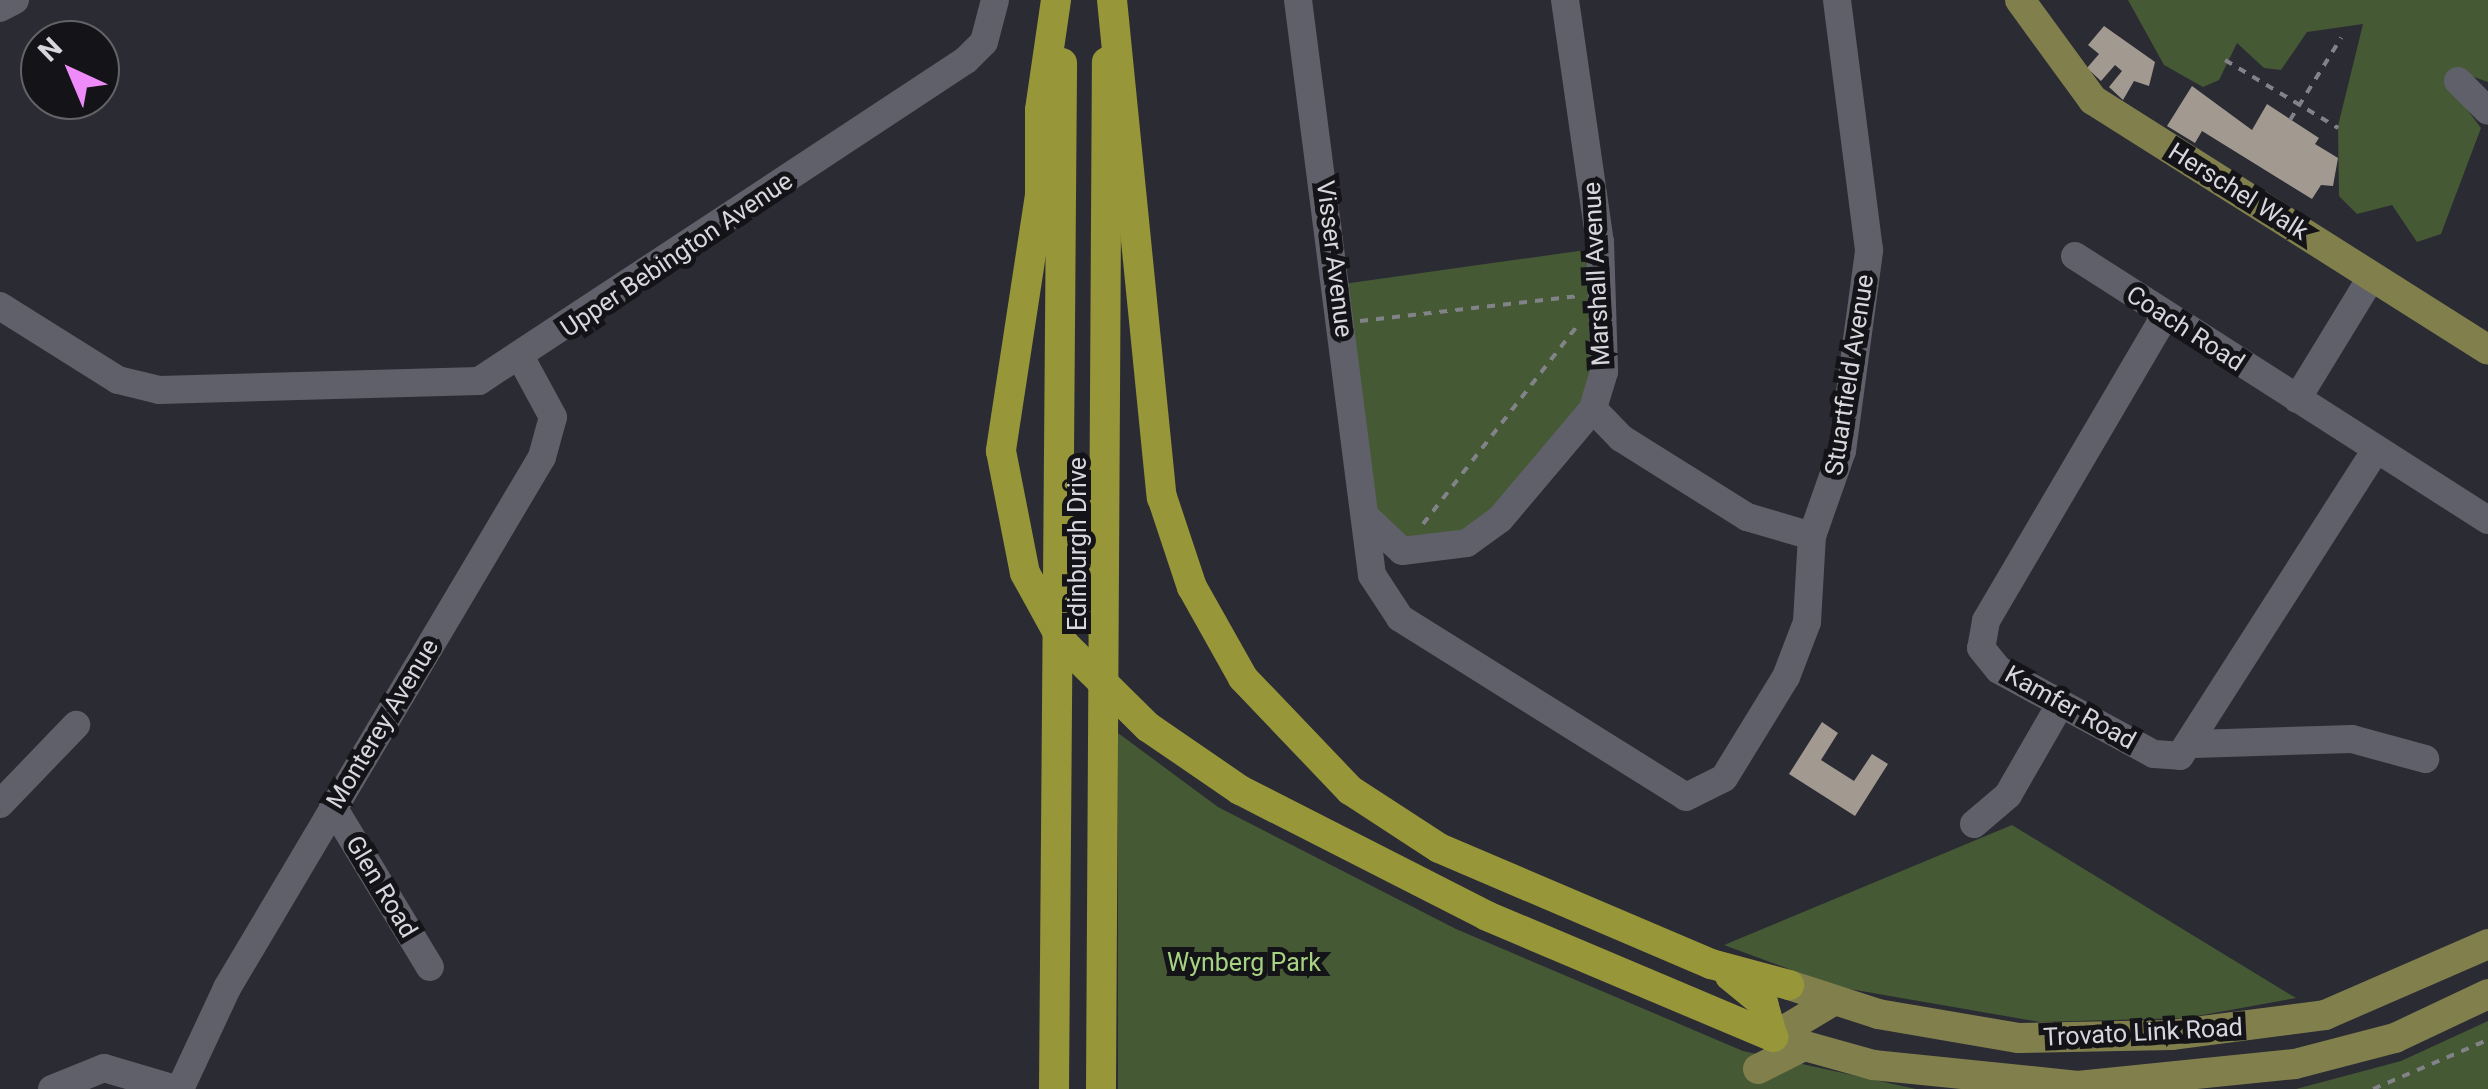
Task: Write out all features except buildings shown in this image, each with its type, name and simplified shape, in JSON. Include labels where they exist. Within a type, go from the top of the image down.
[{"type":"highway","name":"Edinburgh Drive","points":[[1054,1089],[1062,565],[1059,0]]},
{"type":"highway","points":[[1059,0],[1040,110],[1040,195],[1001,451],[1025,573],[1064,644],[1148,726],[1240,790],[1487,916],[1773,1037]]},
{"type":"highway","name":"Edinburgh Drive","points":[[1101,1089],[1108,649],[1110,0]]},
{"type":"highway","points":[[1110,0],[1162,498],[1192,587],[1243,678],[1313,757],[1385,816],[1563,905],[1711,964],[1789,985]]},
{"type":"highway","points":[[1711,964],[1758,996],[1773,1037]]},
{"type":"main road","name":"Herschel Walk","points":[[2020,0],[2093,100],[2488,350]]},
{"type":"main road","name":"Trovato Link Road","points":[[1789,985],[1833,1000],[2018,1038],[2210,1032],[2377,999],[2488,944]]},
{"type":"main road","name":"Trovato Link Road","points":[[1773,1037],[1982,1081],[2114,1084],[2342,1053],[2488,994]]},
{"type":"main road","points":[[1773,1037],[1833,1000]]},
{"type":"main road","points":[[1752,1079],[1804,1046]]},
{"type":"street","points":[[0,8],[15,0]]},
{"type":"street","name":"Upper Bebington Avenue","points":[[0,306],[139,386],[479,381],[522,360],[966,60],[984,42],[996,0]]},
{"type":"street","name":"Visser Avenue","points":[[1298,0],[1368,518]]},
{"type":"street","name":"Marshall Avenue","points":[[1564,0],[1602,293],[1603,386],[1593,408]]},
{"type":"street","name":"Stuartfield Avenue","points":[[1368,518],[1372,575],[1400,618],[1670,790],[1698,795],[1724,778],[1786,676],[1807,622],[1812,536],[1842,450],[1869,250],[1837,0]]},
{"type":"street","points":[[2458,81],[2488,111]]},
{"type":"street","name":"Coach Road","points":[[2075,256],[2163,319],[2488,520]]},
{"type":"street","points":[[2297,400],[2372,276]]},
{"type":"street","name":"Kamfer Road","points":[[2163,319],[1981,637],[1999,670],[2166,758],[2194,744]]},
{"type":"street","name":"Monterey Avenue","points":[[178,1089],[227,988],[542,457],[553,416],[522,360]]},
{"type":"street","points":[[1368,518],[1402,551],[1442,552],[1482,534],[1593,408],[1621,438],[1747,518],[1812,536]]},
{"type":"street","points":[[2194,744],[2376,450]]},
{"type":"street","points":[[1400,618],[1389,595],[1402,551]]},
{"type":"street","points":[[1974,824],[2008,796],[2061,703]]},
{"type":"street","points":[[0,804],[76,725]]},
{"type":"street","points":[[2194,744],[2352,739],[2424,759]]},
{"type":"street","name":"Glen Road","points":[[333,806],[430,967]]},
{"type":"street","points":[[1752,1079],[1773,1037]]},
{"type":"street","points":[[52,1089],[104,1068],[178,1089]]},
{"type":"path","points":[[2290,120],[2341,38]]},
{"type":"path","points":[[2225,60],[2338,128]]},
{"type":"path","points":[[1341,323],[1602,293]]},
{"type":"path","points":[[1402,551],[1602,293]]},
{"type":"path","points":[[2373,1089],[2488,1040]]},
{"type":"green space","points":[[2128,0],[2488,0],[2488,82],[2460,72],[2448,84],[2481,128],[2441,234],[2417,242],[2392,205],[2357,214],[2339,196],[2338,126],[2363,24],[2307,32],[2281,70],[2264,68],[2237,43],[2219,80],[2203,87],[2164,65]]},
{"type":"green space","points":[[1600,248],[1607,380],[1504,513],[1442,551],[1379,535],[1336,285]]},
{"type":"green space","name":"Wynberg Park","points":[[1118,733],[1218,807],[1456,929],[1743,1051],[1916,1089],[1118,1089]]},
{"type":"green space","points":[[2012,825],[2296,998],[2186,1018],[2040,1022],[1838,987],[1724,945]]},
{"type":"green space","points":[[2488,1021],[2488,1089],[2296,1089],[2401,1061]]}]
